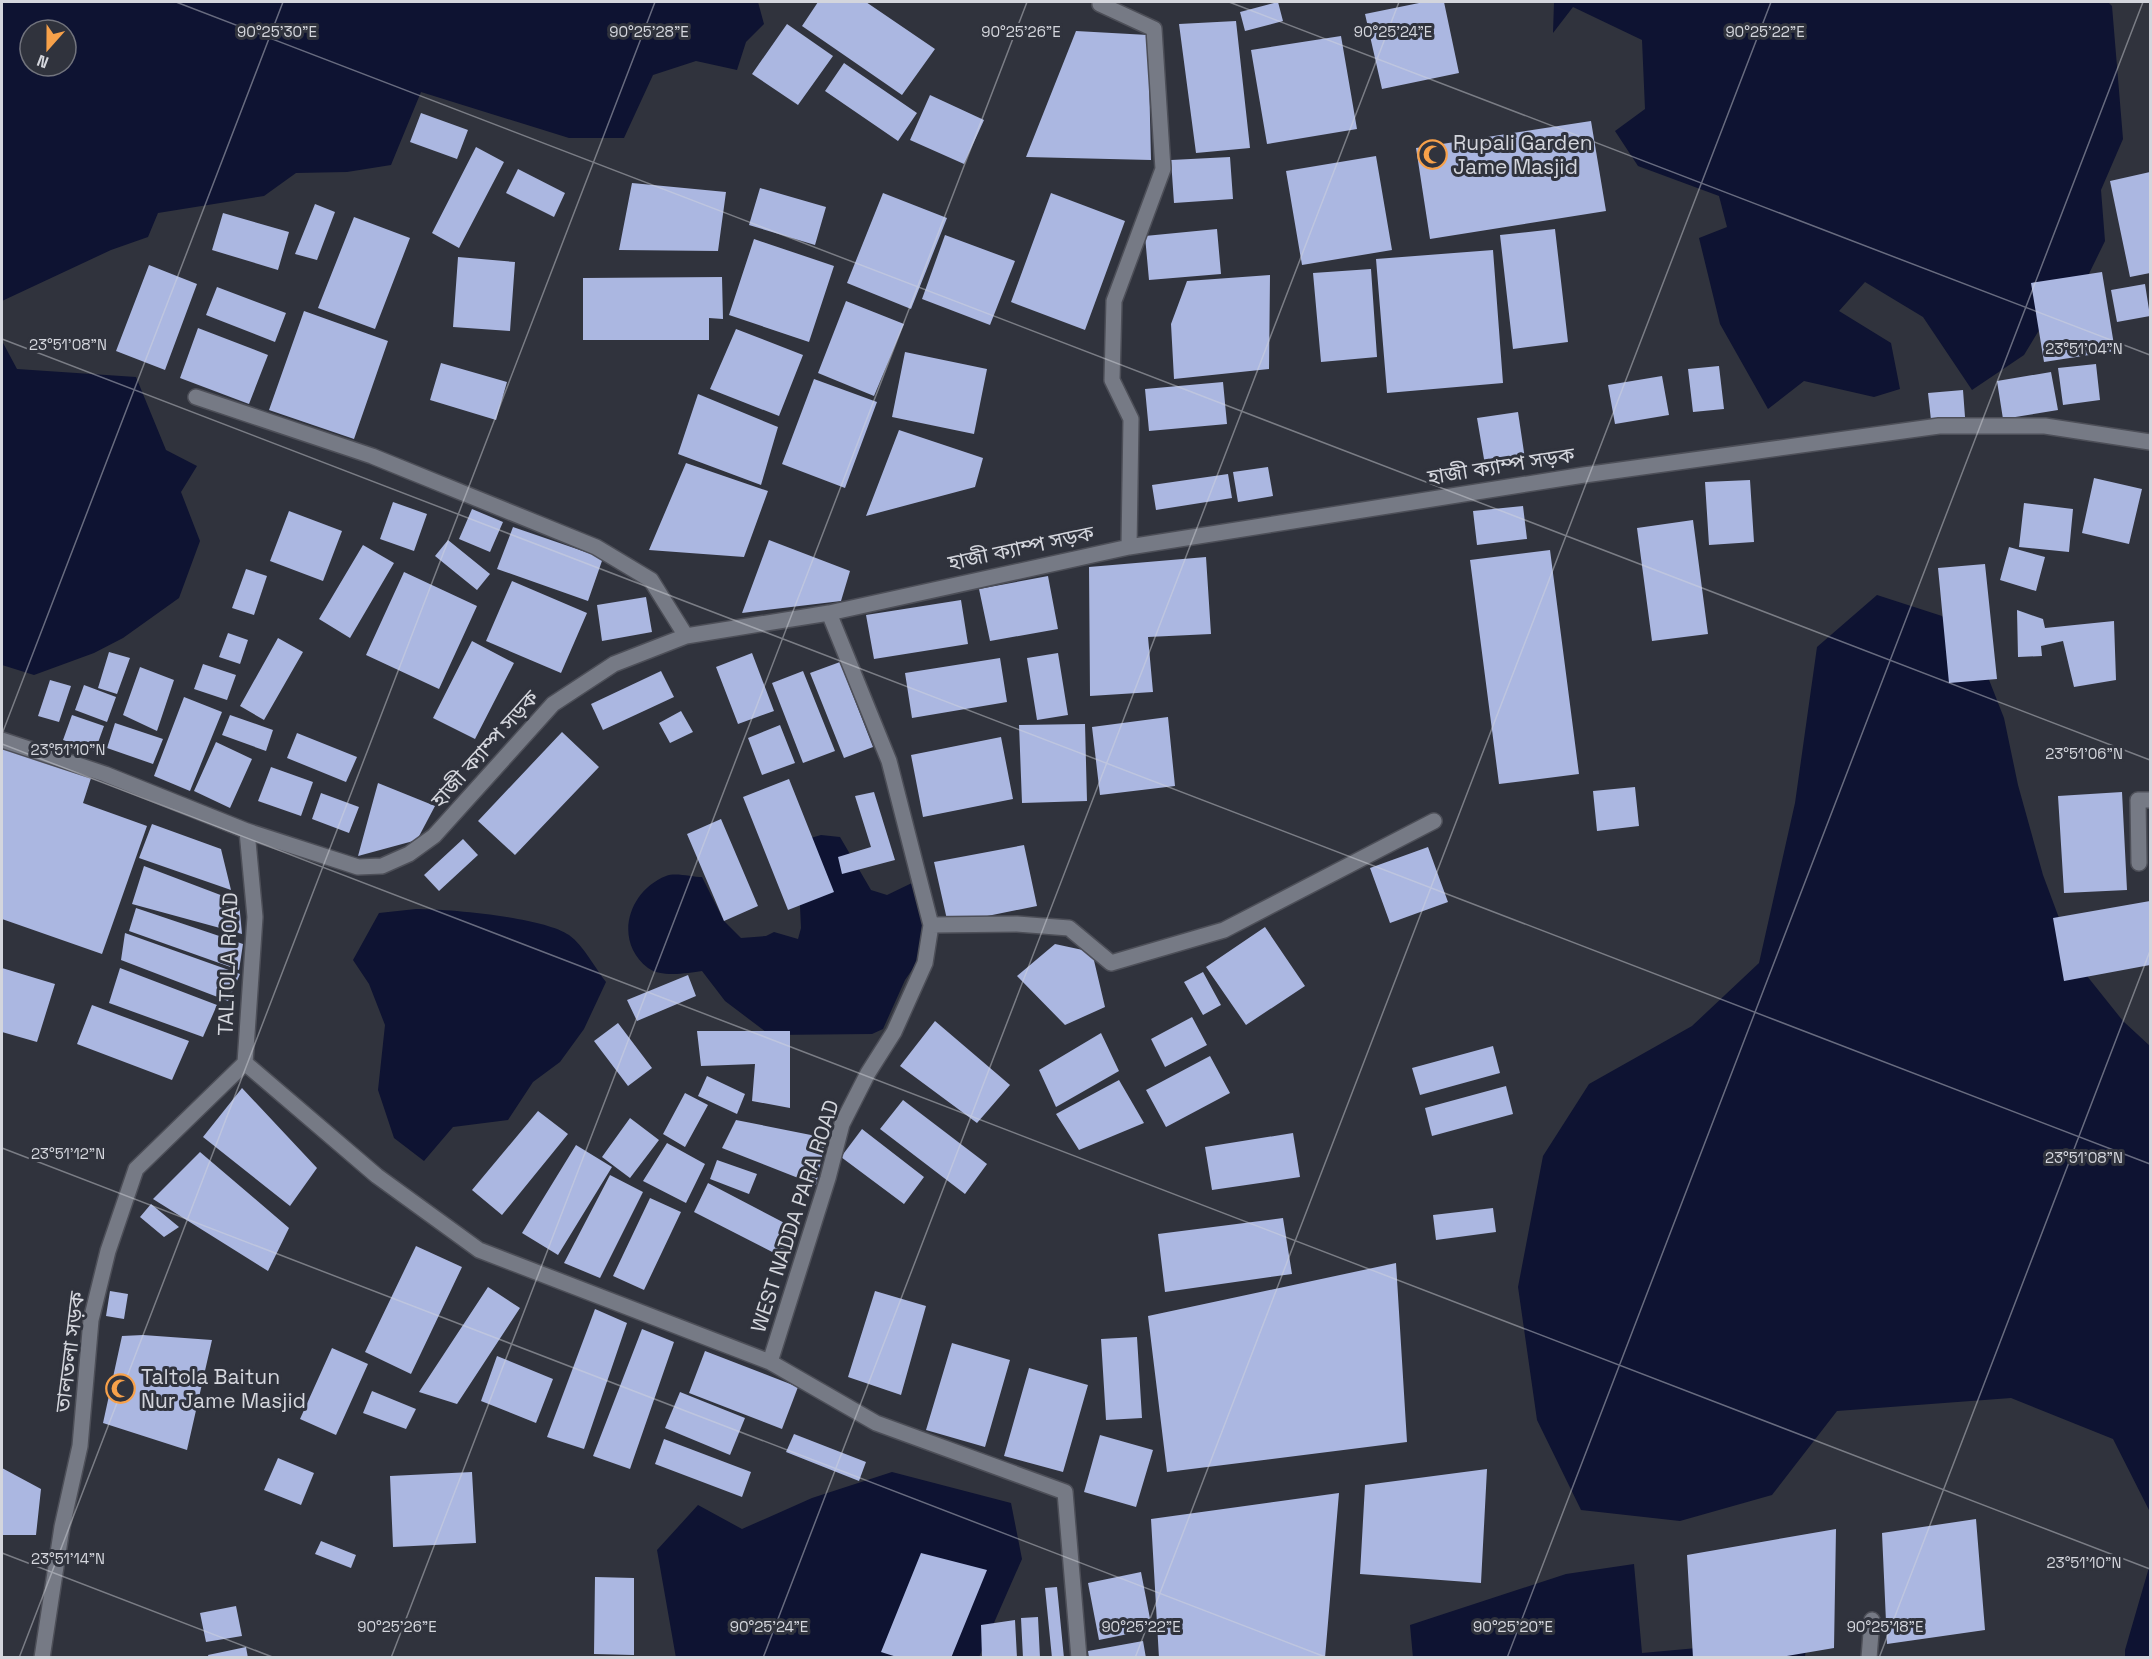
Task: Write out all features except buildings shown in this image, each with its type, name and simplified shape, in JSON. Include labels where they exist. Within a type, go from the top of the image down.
[{"type":"street","points":[[1100,2],[1154,29],[1163,169],[1114,301],[1112,380],[1131,419],[1129,547]]},
{"type":"street","points":[[196,397],[372,456],[596,547],[651,580],[687,636]]},
{"type":"street","name":"হাজী ক্যাম্প সড়ক","points":[[2,740],[105,774],[247,831],[358,867],[382,867],[409,854],[434,836],[553,704],[614,664],[687,636],[829,613],[1129,547],[1584,474],[1938,426],[2045,426],[2151,442]]},
{"type":"street","name":"WEST NADDA PARA ROAD","points":[[770,1362],[828,1178],[842,1124],[868,1073],[894,1032],[925,963],[931,925],[889,761],[829,613]]},
{"type":"street","points":[[2139,863],[2138,800],[2151,800]]},
{"type":"street","points":[[931,925],[1017,924],[1069,928],[1111,963],[1224,930],[1434,821]]},
{"type":"street","name":"TALTOLA ROAD","points":[[245,1063],[255,917],[247,831]]},
{"type":"street","name":"WEST NADDA PARA ROAD","points":[[245,1063],[377,1176],[479,1250],[770,1362],[876,1423],[1065,1492],[1079,1658]]},
{"type":"street","name":"তালতলা সড়ক","points":[[42,1658],[62,1527],[80,1446],[91,1320],[112,1241],[136,1169],[245,1063]]},
{"type":"street","points":[[1869,1658],[1872,1620]]},
{"type":"water","points":[[2,2],[758,2],[764,24],[746,42],[737,70],[696,61],[653,75],[624,138],[569,138],[421,92],[391,165],[347,172],[296,173],[264,196],[158,213],[148,237],[111,250],[2,301]]},
{"type":"water","points":[[1554,2],[2108,2],[2112,6],[2123,139],[2101,190],[2105,241],[2083,286],[2047,317],[2024,355],[1972,390],[1923,317],[1865,282],[1839,311],[1891,343],[1900,389],[1874,397],[1804,381],[1768,409],[1720,324],[1699,238],[1727,227],[1719,196],[1638,166],[1615,131],[1645,109],[1642,40],[1573,7],[1553,33]]},
{"type":"water","points":[[2,341],[17,369],[136,377],[166,450],[197,466],[181,492],[200,541],[179,598],[123,638],[94,653],[34,675],[2,665]]},
{"type":"water","points":[[1877,595],[1942,616],[1984,667],[2004,718],[2018,785],[2043,875],[2075,961],[2123,1021],[2150,1046],[2150,1512],[2113,1439],[2011,1398],[1837,1411],[1772,1495],[1680,1521],[1581,1510],[1537,1420],[1518,1287],[1543,1156],[1589,1084],[1692,1026],[1759,963],[1795,803],[1817,647]]},
{"type":"water","points":[[821,835],[840,837],[871,890],[887,895],[914,882],[916,901],[927,926],[925,951],[905,980],[883,1029],[872,1034],[770,1035],[725,1001],[702,971],[660,973],[648,968],[637,957],[628,931],[634,905],[653,883],[670,875],[702,877],[724,921],[741,938],[766,936],[774,932],[798,939],[801,928],[797,842]]},
{"type":"water","points":[[416,909],[495,915],[539,923],[556,929],[569,935],[580,945],[606,982],[584,1029],[560,1062],[533,1082],[508,1120],[453,1127],[424,1161],[394,1138],[378,1090],[385,1025],[369,984],[353,960],[379,913]]},
{"type":"water","points":[[892,1472],[1011,1503],[1022,1559],[979,1657],[676,1658],[657,1550],[698,1505],[742,1529],[812,1498]]},
{"type":"water","points":[[1634,1564],[1642,1653],[1807,1638],[1805,1657],[1413,1658],[1410,1625],[1566,1574]]},
{"type":"water","points":[[2150,1564],[2150,1657],[2125,1657],[2125,1650]]},
{"type":"place","name":"Rupali Garden Jame Masjid","points":[[1432,155]]},
{"type":"place","name":"Taltola Baitun Nur Jame Masjid","points":[[120,1389]]}]
